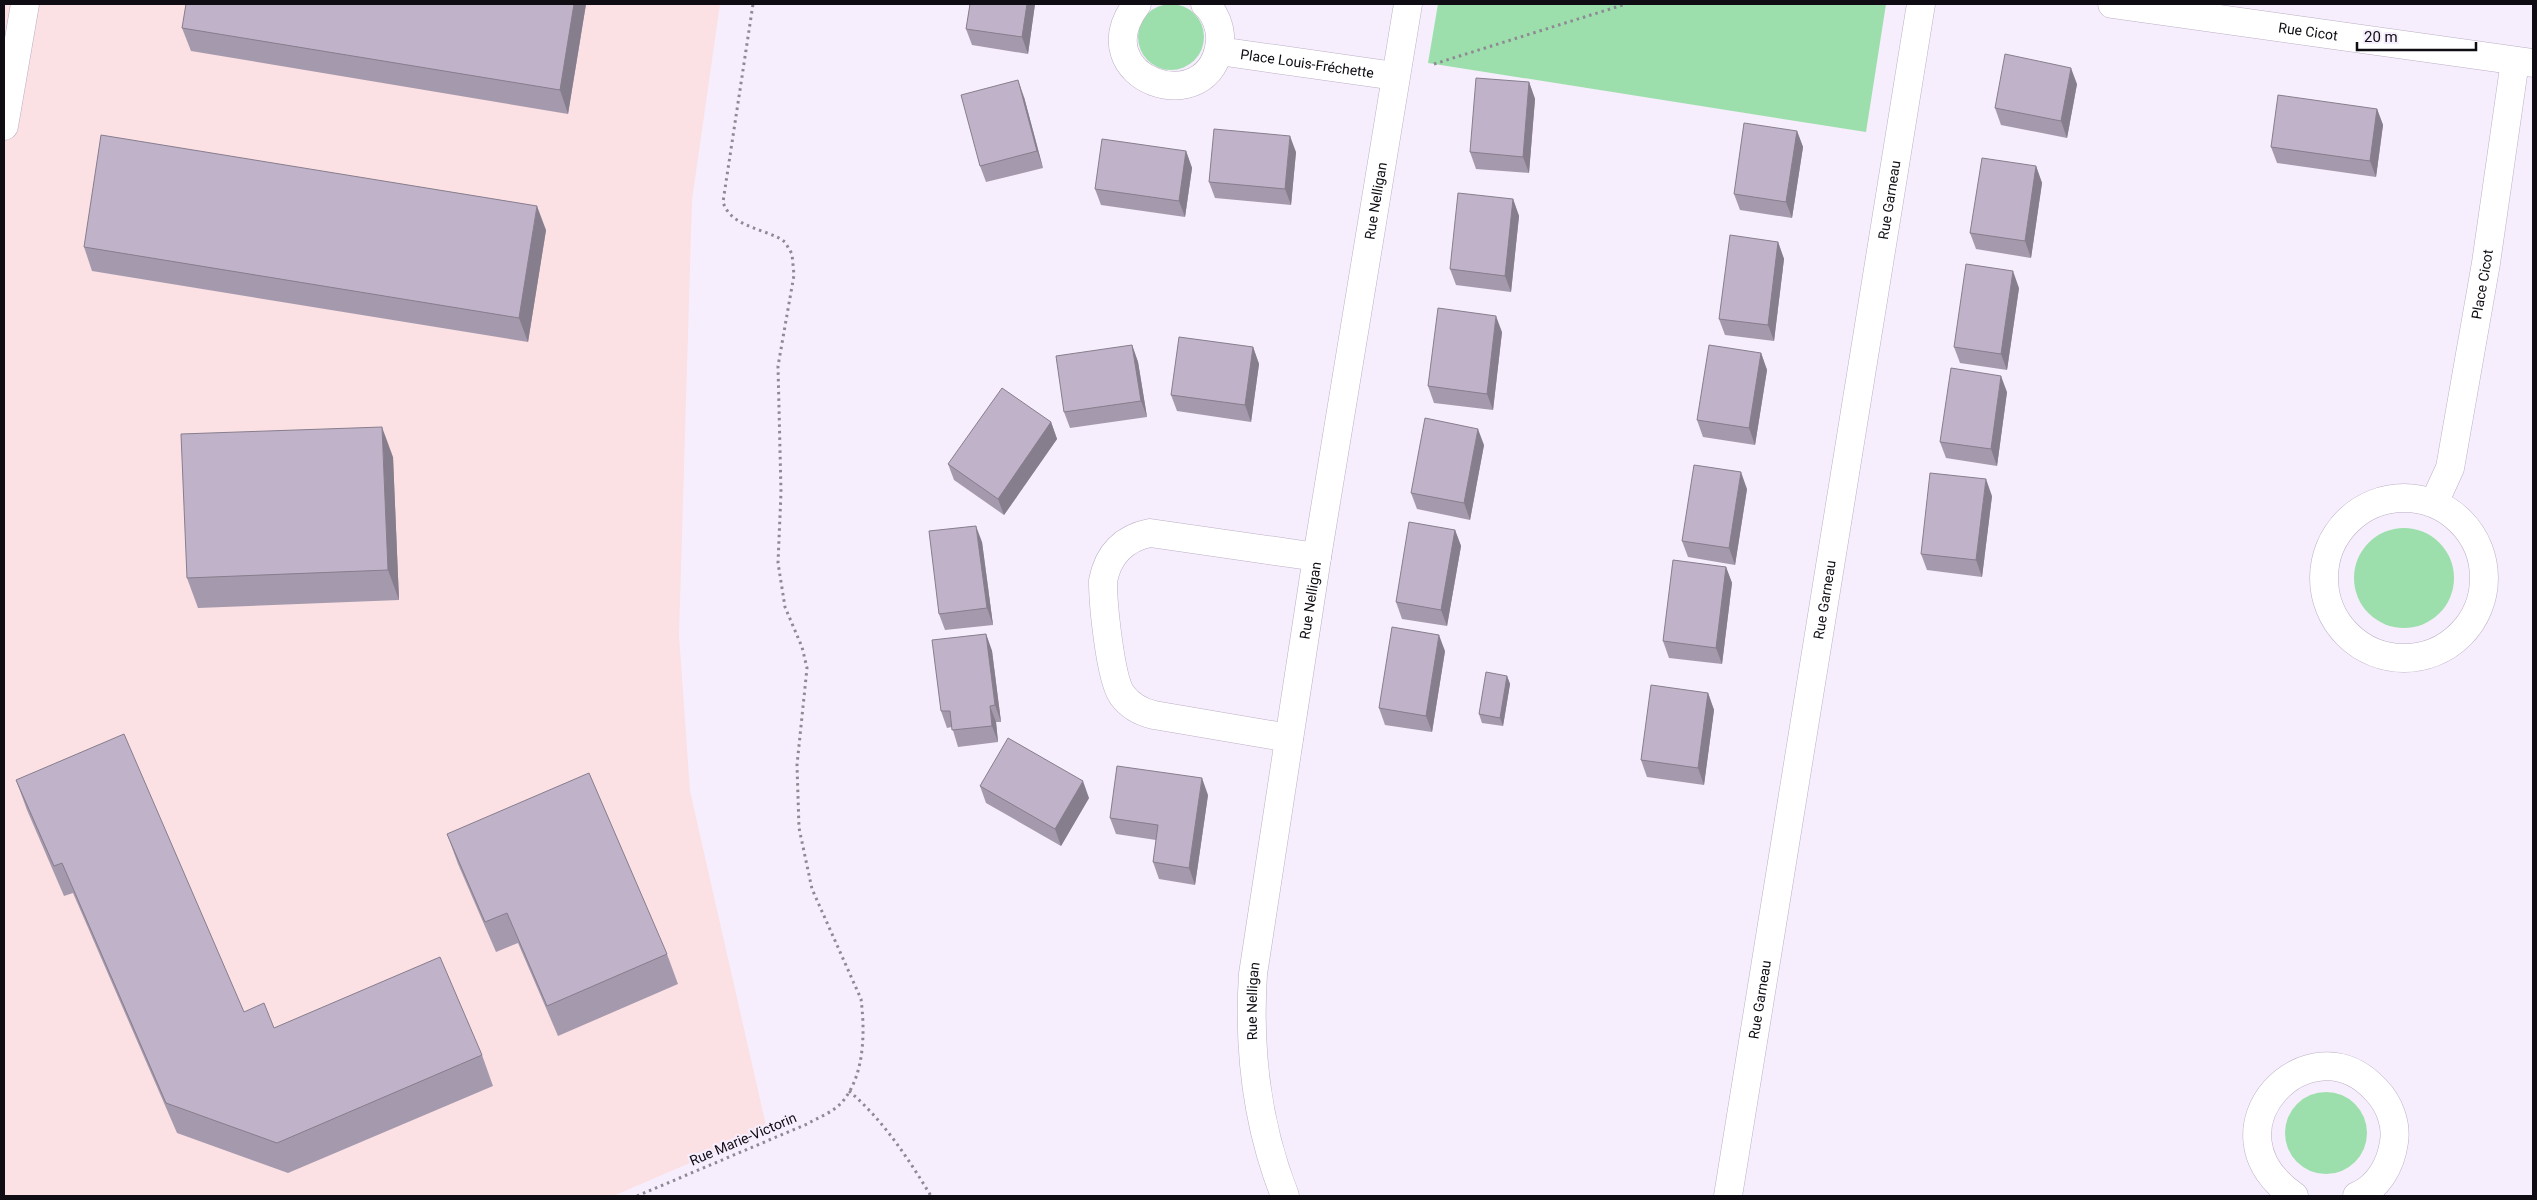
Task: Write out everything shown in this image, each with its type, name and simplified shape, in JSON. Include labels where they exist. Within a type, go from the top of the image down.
[{"type":"street","points":[[4,126],[25,4]]},
{"type":"street","points":[[1137,4],[1129,15],[1124,30],[1124,46],[1129,62],[1139,74],[1153,83],[1169,87],[1185,85],[1200,78],[1212,66],[1219,51],[1221,36],[1217,20],[1205,4]]},
{"type":"street","name":"Rue Nelligan","points":[[1285,1196],[1258,1102],[1251,1039],[1251,1006],[1256,943],[1408,4]]},
{"type":"street","name":"Rue Garneau","points":[[1728,1196],[1921,4]]},
{"type":"street","name":"Rue Cicot","points":[[2112,4],[2524,62]]},
{"type":"street","name":"Place Louis-Fréchette","points":[[1219,51],[1395,76]]},
{"type":"street","name":"Place Cicot","points":[[2434,503],[2450,468],[2524,62]]},
{"type":"street","points":[[2403,498],[2434,503],[2453,514],[2471,534],[2482,559],[2484,586],[2477,612],[2461,635],[2439,651],[2413,658],[2386,656],[2362,647],[2343,630],[2329,608],[2324,582],[2326,557],[2337,533],[2355,514],[2378,502],[2403,498]]},
{"type":"street","points":[[1289,738],[1154,715],[1135,708],[1121,694],[1114,673],[1103,581],[1105,570],[1114,552],[1130,539],[1150,533],[1317,557]]},
{"type":"street","points":[[2294,1196],[2276,1184],[2263,1164],[2257,1142],[2259,1118],[2269,1097],[2286,1080],[2306,1069],[2328,1067],[2350,1071],[2369,1082],[2384,1098],[2392,1118],[2395,1140],[2390,1161],[2379,1180],[2357,1196]]},
{"type":"path","points":[[753,4],[723,202],[725,208],[734,219],[768,232],[785,242],[792,254],[794,275],[781,341],[777,388],[781,492],[778,542],[780,582],[785,607],[802,647],[807,668],[806,692],[798,745],[796,787],[802,849],[818,907],[856,985],[863,1014],[861,1051],[849,1091],[885,1128],[909,1160],[930,1196]]},
{"type":"path","points":[[1395,76],[1626,4]]},
{"type":"path","name":"Rue Marie-Victorin","points":[[638,1196],[807,1124],[833,1110],[849,1091]]},
{"type":"shaded area","points":[[4,4],[720,4],[692,200],[679,635],[690,791],[767,1130],[613,1196],[4,1196]]},
{"type":"green space","points":[[1171,4],[1183,7],[1194,14],[1201,25],[1204,37],[1201,49],[1194,60],[1183,67],[1171,70],[1159,67],[1148,60],[1141,49],[1138,37],[1141,25],[1148,14],[1159,7]]},
{"type":"green space","points":[[1438,4],[1886,4],[1866,132],[1428,63]]},
{"type":"green space","points":[[2404,528],[2423,532],[2439,543],[2450,559],[2454,578],[2450,597],[2439,613],[2423,624],[2404,628],[2385,624],[2369,613],[2358,597],[2354,578],[2358,559],[2369,543],[2385,532]]},
{"type":"green space","points":[[2318,1092],[2334,1092],[2349,1099],[2360,1110],[2367,1125],[2364,1149],[2355,1162],[2334,1174],[2318,1174],[2303,1167],[2292,1156],[2285,1141],[2285,1125],[2292,1110],[2303,1099]]},
{"type":"building","points":[[186,4],[574,4],[560,90],[182,28]]},
{"type":"building","points":[[970,4],[1027,4],[1022,37],[966,29]]},
{"type":"building","points":[[2005,54],[2071,68],[2061,121],[1995,108]]},
{"type":"building","points":[[1476,78],[1529,82],[1523,157],[1470,152]]},
{"type":"building","points":[[1018,80],[1037,151],[980,166],[961,95]]},
{"type":"building","points":[[2278,95],[2377,109],[2370,161],[2271,147]]},
{"type":"building","points":[[1744,123],[1797,131],[1786,202],[1734,194]]},
{"type":"building","points":[[1214,129],[1290,136],[1285,189],[1209,182]]},
{"type":"building","points":[[101,135],[537,206],[519,318],[84,247]]},
{"type":"building","points":[[1102,139],[1186,151],[1179,201],[1095,189]]},
{"type":"building","points":[[1982,158],[2036,166],[2025,241],[1970,233]]},
{"type":"building","points":[[1458,193],[1513,199],[1505,276],[1450,269]]},
{"type":"building","points":[[1730,235],[1778,242],[1768,325],[1719,319]]},
{"type":"building","points":[[1966,264],[2013,271],[2001,354],[1954,347]]},
{"type":"building","points":[[1438,308],[1496,316],[1487,394],[1428,386]]},
{"type":"building","points":[[1179,337],[1253,347],[1245,405],[1171,395]]},
{"type":"building","points":[[1132,345],[1141,401],[1064,412],[1056,356]]},
{"type":"building","points":[[1709,345],[1761,353],[1749,428],[1697,420]]},
{"type":"building","points":[[1951,368],[2001,376],[1991,449],[1940,442]]},
{"type":"building","points":[[1002,388],[1051,422],[998,499],[948,464]]},
{"type":"building","points":[[1425,418],[1478,429],[1464,503],[1411,493]]},
{"type":"building","points":[[382,427],[388,570],[187,578],[181,434]]},
{"type":"building","points":[[1694,465],[1741,472],[1729,548],[1682,541]]},
{"type":"building","points":[[1930,473],[1986,479],[1976,560],[1921,554]]},
{"type":"building","points":[[1409,522],[1455,530],[1441,610],[1396,602]]},
{"type":"building","points":[[976,526],[987,608],[939,614],[929,531]]},
{"type":"building","points":[[1673,560],[1726,567],[1716,648],[1663,641]]},
{"type":"building","points":[[1392,627],[1439,635],[1426,716],[1379,708]]},
{"type":"building","points":[[986,634],[995,705],[990,706],[992,726],[952,730],[950,711],[941,711],[932,640]]},
{"type":"building","points":[[1486,672],[1507,676],[1500,718],[1479,714]]},
{"type":"building","points":[[1651,685],[1708,693],[1698,768],[1641,760]]},
{"type":"building","points":[[124,734],[244,1012],[264,1003],[274,1028],[440,957],[482,1055],[277,1143],[166,1103],[62,863],[54,866],[16,780]]},
{"type":"building","points":[[1008,738],[1083,781],[1055,829],[980,786]]},
{"type":"building","points":[[1117,766],[1202,778],[1189,868],[1153,862],[1158,825],[1110,818]]},
{"type":"building","points":[[589,773],[667,954],[547,1006],[507,913],[485,922],[447,834]]}]
